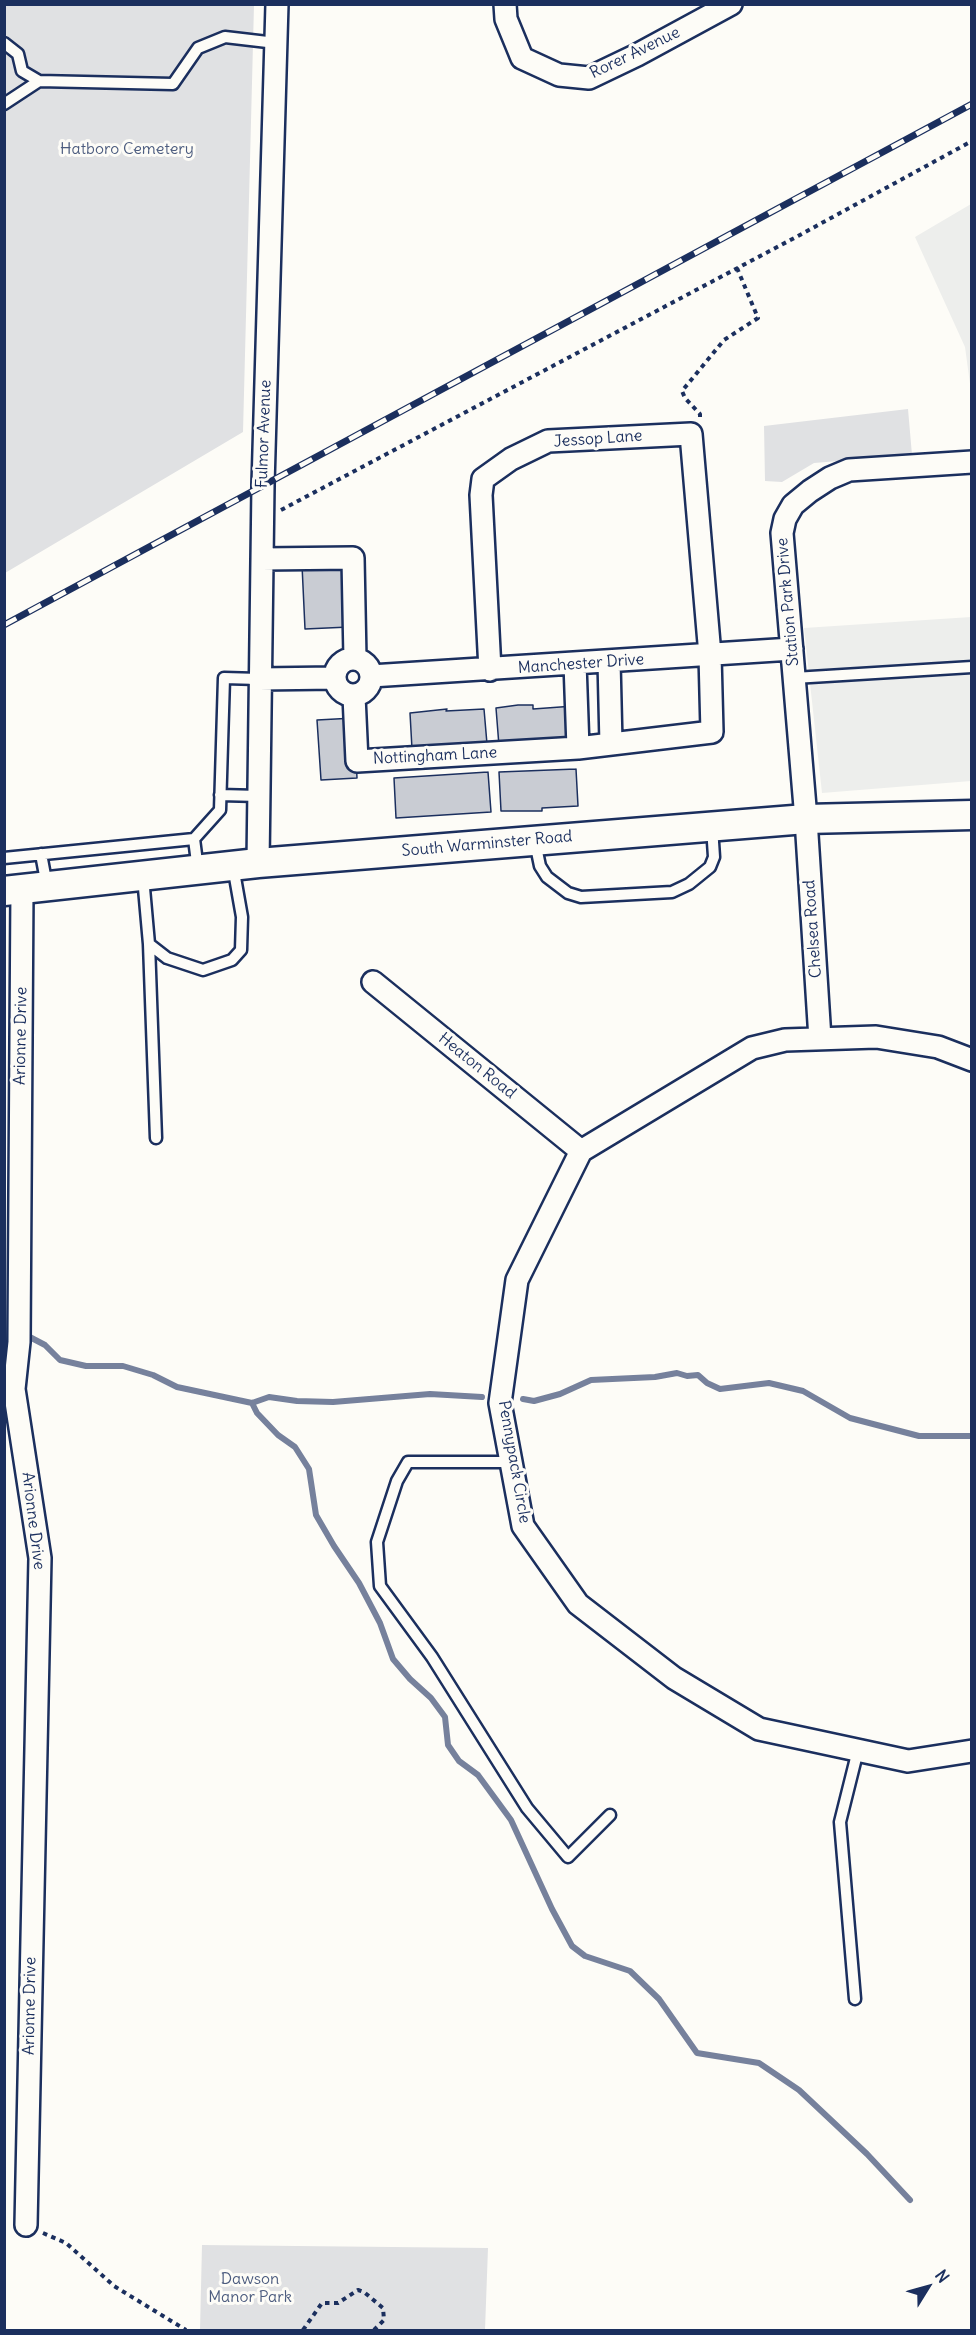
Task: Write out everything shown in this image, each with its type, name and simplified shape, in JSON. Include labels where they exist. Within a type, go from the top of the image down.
[{"type":"street","name":"Fulmor Avenue","points":[[246,864],[259,796],[262,520],[277,4]]},
{"type":"street","name":"Rorer Avenue","points":[[505,4],[506,19],[522,58],[559,75],[589,78],[731,4]]},
{"type":"street","points":[[575,663],[578,748],[712,732],[710,655],[691,434]]},
{"type":"street","name":"Jessop Lane","points":[[490,670],[481,495],[483,479],[511,459],[548,441],[691,434]]},
{"type":"street","name":"Station Park Drive","points":[[806,819],[782,533],[785,519],[793,505],[830,477],[849,470],[972,462]]},
{"type":"street","points":[[262,559],[353,558],[355,659]]},
{"type":"street","name":"Manchester Drive","points":[[371,676],[792,649]]},
{"type":"street","points":[[355,659],[366,665],[371,676],[364,692],[354,696],[339,689],[335,678],[343,662],[355,659]]},
{"type":"street","points":[[609,661],[611,744]]},
{"type":"street","points":[[260,679],[335,678]]},
{"type":"street","name":"Nottingham Lane","points":[[354,696],[357,761],[578,748]]},
{"type":"street","name":"South Warminster Road","points":[[24,889],[246,864],[806,819],[972,815]]},
{"type":"street","name":"Chelsea Road","points":[[806,819],[820,1039]]},
{"type":"street","name":"Arionne Drive","points":[[24,889],[18,1342],[14,1389],[40,1558],[26,2225]]},
{"type":"street","name":"Heaton Road","points":[[373,982],[581,1151]]},
{"type":"street","points":[[581,1151],[752,1048],[785,1040],[876,1037],[938,1047],[972,1060]]},
{"type":"street","name":"Pennypack Circle","points":[[581,1151],[517,1280],[500,1403],[523,1526],[578,1604],[674,1678],[759,1729],[908,1761],[972,1751]]},
{"type":"lane","points":[[4,43],[18,54],[22,71],[39,81],[173,84],[198,48],[225,37],[276,43]]},
{"type":"lane","points":[[4,104],[39,81]]},
{"type":"lane","points":[[794,678],[972,667]]},
{"type":"lane","points":[[4,858],[194,839],[220,810],[224,678],[260,679]]},
{"type":"lane","points":[[220,795],[259,796]]},
{"type":"lane","points":[[534,841],[540,866],[547,876],[568,893],[581,897],[672,892],[689,884],[710,867],[714,857],[712,827]]},
{"type":"lane","points":[[194,839],[198,870]]},
{"type":"lane","points":[[24,889],[41,854]]},
{"type":"lane","points":[[149,944],[167,957],[203,970],[232,960],[241,950],[246,864]]},
{"type":"lane","points":[[143,876],[149,944],[156,1138]]},
{"type":"lane","points":[[511,1462],[408,1462],[397,1481],[377,1542],[380,1586],[432,1657],[527,1808],[568,1857],[610,1815]]},
{"type":"lane","points":[[855,1999],[840,1822],[858,1750]]},
{"type":"path","points":[[262,520],[972,141]]},
{"type":"path","points":[[691,434],[698,428],[700,414],[682,391],[724,340],[758,318],[737,268]]},
{"type":"path","points":[[26,2225],[66,2243],[114,2286],[186,2331]]},
{"type":"path","points":[[303,2331],[322,2303],[338,2303],[358,2290],[364,2292],[383,2308],[384,2320],[374,2331]]},
{"type":"shaded area","points":[[971,204],[971,391],[965,347],[915,237]]},
{"type":"shaded area","points":[[971,617],[971,781],[822,793],[804,628]]},
{"type":"green space","name":"Hatboro Cemetery","points":[[4,5],[254,5],[243,432],[5,573]]},
{"type":"green space","points":[[908,409],[912,455],[814,463],[782,482],[765,481],[764,426]]},
{"type":"green space","name":"Dawson Manor Park","points":[[202,2245],[488,2248],[485,2330],[200,2330]]},
{"type":"building","points":[[347,564],[349,627],[305,629],[302,565]]},
{"type":"building","points":[[533,705],[533,709],[574,706],[576,742],[499,746],[496,708]]},
{"type":"building","points":[[447,709],[446,711],[484,709],[487,744],[412,749],[410,713]]},
{"type":"building","points":[[354,718],[357,778],[321,780],[317,720]]},
{"type":"building","points":[[576,769],[578,806],[542,808],[542,811],[501,811],[499,772]]},
{"type":"building","points":[[488,772],[491,812],[396,818],[394,778]]},
{"type":"waterway","points":[[24,1334],[45,1345],[60,1360],[86,1366],[123,1366],[153,1375],[177,1387],[252,1403],[269,1397],[297,1401],[333,1402],[430,1394],[482,1397]]},
{"type":"waterway","points":[[523,1399],[534,1401],[560,1394],[591,1380],[655,1377],[677,1373],[687,1376],[698,1375],[707,1383],[720,1389],[769,1383],[803,1391],[850,1418],[919,1436],[972,1436]]},
{"type":"waterway","points":[[252,1403],[257,1413],[278,1435],[295,1447],[309,1469],[316,1515],[359,1583],[380,1623],[393,1659],[431,1698],[445,1717],[448,1745],[459,1761],[478,1775],[511,1820],[552,1909],[572,1946],[585,1956],[630,1971],[659,1999],[697,2053],[759,2063],[799,2090],[867,2154],[910,2200]]},
{"type":"railway","points":[[4,625],[972,104]]}]
